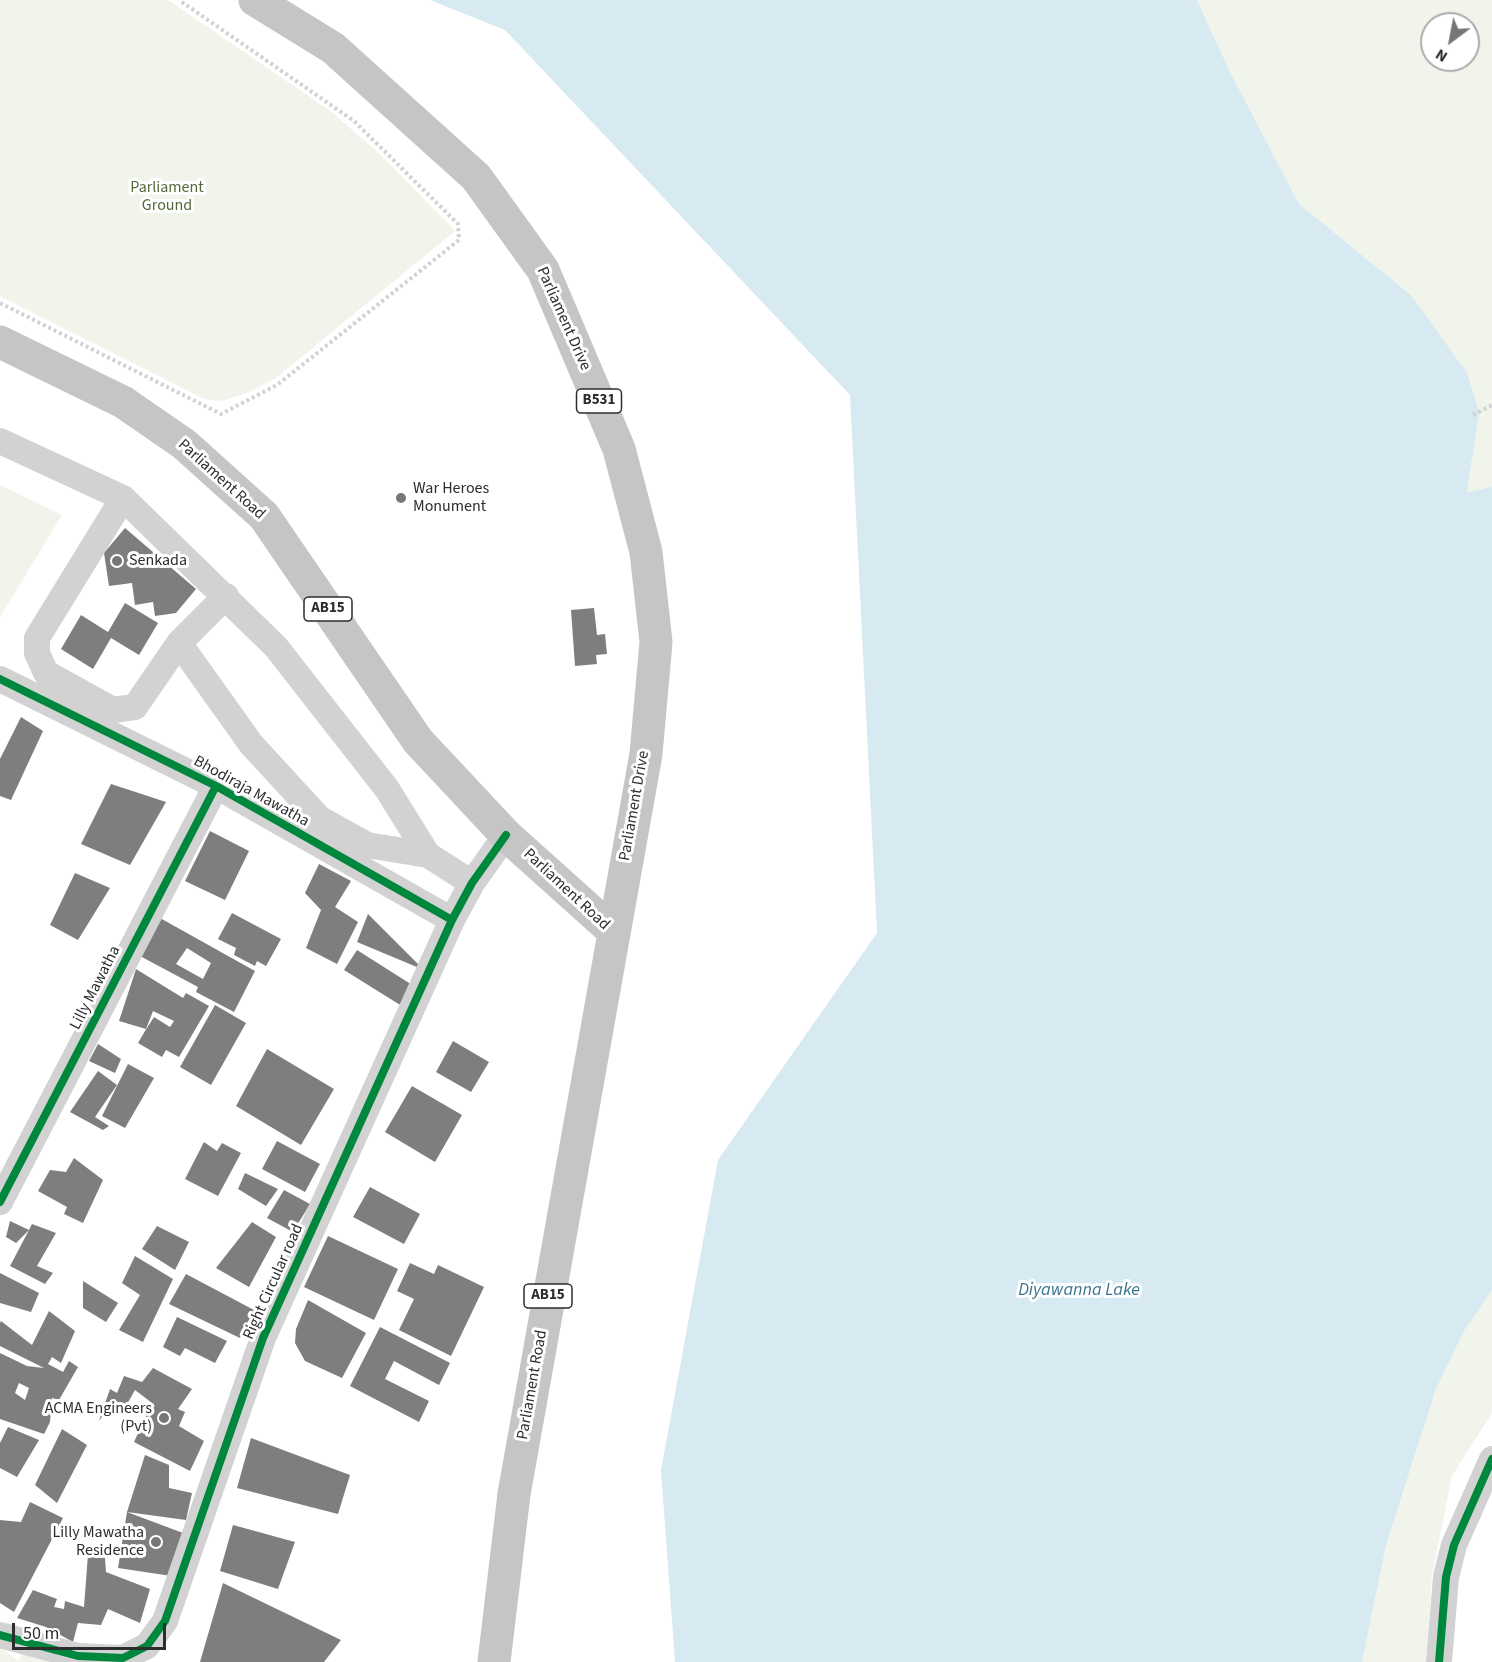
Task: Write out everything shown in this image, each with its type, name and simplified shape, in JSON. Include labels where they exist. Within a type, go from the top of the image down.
[{"type":"main road","name":"Parliament Drive","points":[[255,0],[333,48],[476,177],[543,270],[619,449],[646,552],[656,642],[646,754],[613,931]]},
{"type":"main road","name":"Parliament Road","points":[[0,342],[123,402],[184,444],[264,516],[418,741],[506,836],[613,931],[514,1494],[494,1662]]},
{"type":"street","points":[[0,441],[123,498],[226,596],[276,647],[338,726],[387,789],[428,855]]},
{"type":"street","points":[[123,498],[38,638],[37,653],[46,673],[113,710],[135,707],[179,643],[226,596]]},
{"type":"street","points":[[179,643],[251,744],[320,819],[367,845],[428,855],[472,883]]},
{"type":"street","name":"Bhodiraja Mawatha","points":[[0,679],[216,786],[453,920]]},
{"type":"street","name":"Lilly Mawatha","points":[[0,1202],[216,786]]},
{"type":"street","name":"Right Circular road","points":[[0,1635],[78,1656],[123,1658],[147,1646],[165,1621],[263,1338],[453,920],[472,883],[506,836]]},
{"type":"street","points":[[1439,1662],[1446,1577],[1451,1556],[1492,1459]]},
{"type":"path","points":[[0,303],[221,414],[277,385],[459,240],[458,224],[354,121],[180,0]]},
{"type":"path","points":[[1473,415],[1492,405]]},
{"type":"green space","name":"Parliament Ground","points":[[0,0],[168,0],[329,110],[381,155],[455,231],[276,378],[247,393],[222,401],[204,399],[0,296]]},
{"type":"green space","points":[[1197,0],[1492,0],[1492,487],[1467,492],[1479,413],[1411,295],[1299,204],[1230,72]]},
{"type":"green space","points":[[0,485],[62,515],[0,617]]},
{"type":"green space","points":[[1492,1290],[1492,1413],[1452,1476],[1432,1575],[1426,1662],[1362,1662],[1386,1545],[1436,1389],[1464,1331]]},
{"type":"green space","points":[[0,1647],[18,1661],[24,1650],[57,1662],[0,1662]]},
{"type":"water","name":"Diyawanna Lake","points":[[430,0],[1197,0],[1230,72],[1299,204],[1411,295],[1467,373],[1479,413],[1467,492],[1492,487],[1492,1290],[1464,1331],[1436,1389],[1386,1545],[1362,1662],[675,1662],[661,1470],[718,1160],[877,933],[850,395],[505,30]]},
{"type":"building","points":[[125,528],[196,589],[176,613],[155,616],[153,602],[135,605],[132,583],[109,586],[104,553]]},
{"type":"building","points":[[125,603],[158,623],[139,655],[111,638],[93,669],[61,649],[81,615],[108,632]]},
{"type":"building","points":[[594,608],[597,635],[605,634],[607,654],[596,655],[597,664],[575,666],[571,610]]},
{"type":"building","points":[[21,717],[43,731],[11,800],[0,796],[0,759]]},
{"type":"building","points":[[111,784],[166,802],[130,865],[81,844]]},
{"type":"building","points":[[210,831],[249,851],[225,900],[185,881]]},
{"type":"building","points":[[319,864],[351,881],[335,907],[358,922],[337,964],[306,948],[321,910],[305,893]]},
{"type":"building","points":[[75,873],[110,888],[78,940],[50,925]]},
{"type":"building","points":[[232,913],[281,939],[266,966],[257,961],[255,966],[234,955],[236,948],[218,939]]},
{"type":"building","points":[[368,914],[424,970],[357,942]]},
{"type":"building","points":[[160,918],[255,971],[234,1012],[196,992],[198,987],[140,956]],"holes":[[[187,948],[211,963],[203,979],[176,964]]]},
{"type":"building","points":[[357,950],[417,988],[405,1008],[344,970]]},
{"type":"building","points":[[136,969],[183,998],[186,993],[209,1006],[179,1057],[166,1050],[162,1057],[138,1043],[154,1017],[170,1027],[174,1021],[153,1011],[146,1029],[119,1021]]},
{"type":"building","points":[[215,1005],[246,1023],[211,1085],[180,1067]]},
{"type":"building","points":[[453,1041],[489,1062],[471,1092],[436,1072]]},
{"type":"building","points":[[98,1044],[121,1059],[115,1073],[89,1061]]},
{"type":"building","points":[[267,1049],[334,1089],[301,1145],[236,1106]]},
{"type":"building","points":[[128,1064],[154,1078],[125,1128],[102,1116]]},
{"type":"building","points":[[98,1071],[117,1085],[95,1117],[109,1126],[103,1130],[70,1112]]},
{"type":"building","points":[[412,1086],[462,1115],[435,1162],[385,1132]]},
{"type":"building","points":[[277,1141],[320,1164],[305,1192],[262,1169]]},
{"type":"building","points":[[204,1142],[217,1151],[222,1143],[241,1153],[218,1196],[185,1179]]},
{"type":"building","points":[[74,1158],[103,1180],[83,1223],[64,1214],[67,1207],[38,1191],[50,1170],[66,1172]]},
{"type":"building","points":[[245,1173],[278,1189],[266,1206],[238,1189]]},
{"type":"building","points":[[370,1187],[420,1214],[404,1244],[353,1217]]},
{"type":"building","points":[[284,1190],[310,1204],[293,1232],[267,1218]]},
{"type":"building","points":[[10,1221],[29,1230],[16,1243],[6,1237]]},
{"type":"building","points":[[252,1222],[276,1237],[249,1287],[216,1268]]},
{"type":"building","points":[[32,1224],[56,1233],[37,1266],[53,1273],[45,1284],[10,1266]]},
{"type":"building","points":[[157,1226],[189,1242],[175,1270],[142,1249]]},
{"type":"building","points":[[328,1236],[398,1269],[374,1320],[304,1287]]},
{"type":"building","points":[[135,1256],[173,1279],[143,1342],[119,1330],[140,1295],[122,1283]]},
{"type":"building","points":[[410,1263],[434,1274],[438,1265],[484,1287],[451,1356],[399,1330],[414,1299],[397,1291]]},
{"type":"building","points":[[0,1273],[39,1293],[31,1312],[0,1303]]},
{"type":"building","points":[[186,1274],[254,1310],[240,1338],[169,1304]]},
{"type":"building","points":[[83,1281],[118,1303],[106,1322],[83,1308]]},
{"type":"building","points":[[308,1300],[366,1333],[342,1378],[305,1361],[295,1343],[296,1329]]},
{"type":"building","points":[[49,1311],[75,1331],[61,1363],[52,1357],[48,1364],[63,1372],[69,1361],[78,1367],[59,1400],[52,1398],[50,1422],[44,1434],[0,1419],[0,1353],[27,1366],[44,1368],[0,1346],[1,1321],[32,1345]],"holes":[[[19,1383],[29,1388],[25,1400],[15,1393]]]},
{"type":"building","points":[[177,1317],[227,1341],[215,1363],[185,1348],[180,1356],[163,1347]]},
{"type":"building","points":[[380,1327],[450,1363],[439,1385],[394,1361],[385,1379],[429,1401],[419,1422],[350,1386]]},
{"type":"building","name":"ACMA Engineers (Pvt)","points":[[153,1368],[192,1389],[178,1409],[185,1412],[179,1426],[204,1441],[190,1471],[134,1442],[152,1403],[135,1390],[126,1406],[113,1402],[99,1421],[110,1389],[117,1393],[124,1376],[142,1382]]},
{"type":"building","points":[[8,1427],[39,1440],[17,1477],[0,1468],[0,1443]]},
{"type":"building","points":[[62,1429],[87,1445],[57,1503],[35,1485]]},
{"type":"building","points":[[251,1438],[350,1475],[338,1514],[237,1488]]},
{"type":"building","points":[[145,1455],[169,1465],[169,1488],[192,1493],[186,1520],[127,1512]]},
{"type":"building","points":[[30,1502],[63,1518],[14,1612],[0,1603],[0,1520],[21,1522]]},
{"type":"building","name":"Lilly Mawatha Residence","points":[[127,1512],[191,1536],[178,1577],[118,1568]]},
{"type":"building","points":[[233,1525],[295,1542],[278,1589],[220,1571]]},
{"type":"building","points":[[88,1554],[105,1558],[106,1572],[150,1589],[140,1623],[108,1609],[101,1625],[78,1623],[73,1642],[46,1627],[17,1618],[33,1590],[57,1599],[54,1607],[64,1609],[65,1601],[84,1607]]},
{"type":"building","points":[[223,1583],[341,1640],[324,1662],[200,1662]]},
{"type":"cycle path","points":[[0,679],[216,786],[452,920]]},
{"type":"cycle path","points":[[0,1202],[216,786]]},
{"type":"cycle path","points":[[0,1635],[78,1656],[123,1658],[147,1646],[165,1621],[263,1338],[452,920],[472,883],[506,835]]},
{"type":"cycle path","points":[[1439,1662],[1446,1577],[1454,1545],[1492,1459]]},
{"type":"place","name":"War Heroes Monument","points":[[401,498]]},
{"type":"place","name":"Senkada","points":[[117,561]]},
{"type":"place","name":"ACMA Engineers (Pvt)","points":[[164,1418]]},
{"type":"place","name":"Lilly Mawatha Residence","points":[[156,1542]]}]
